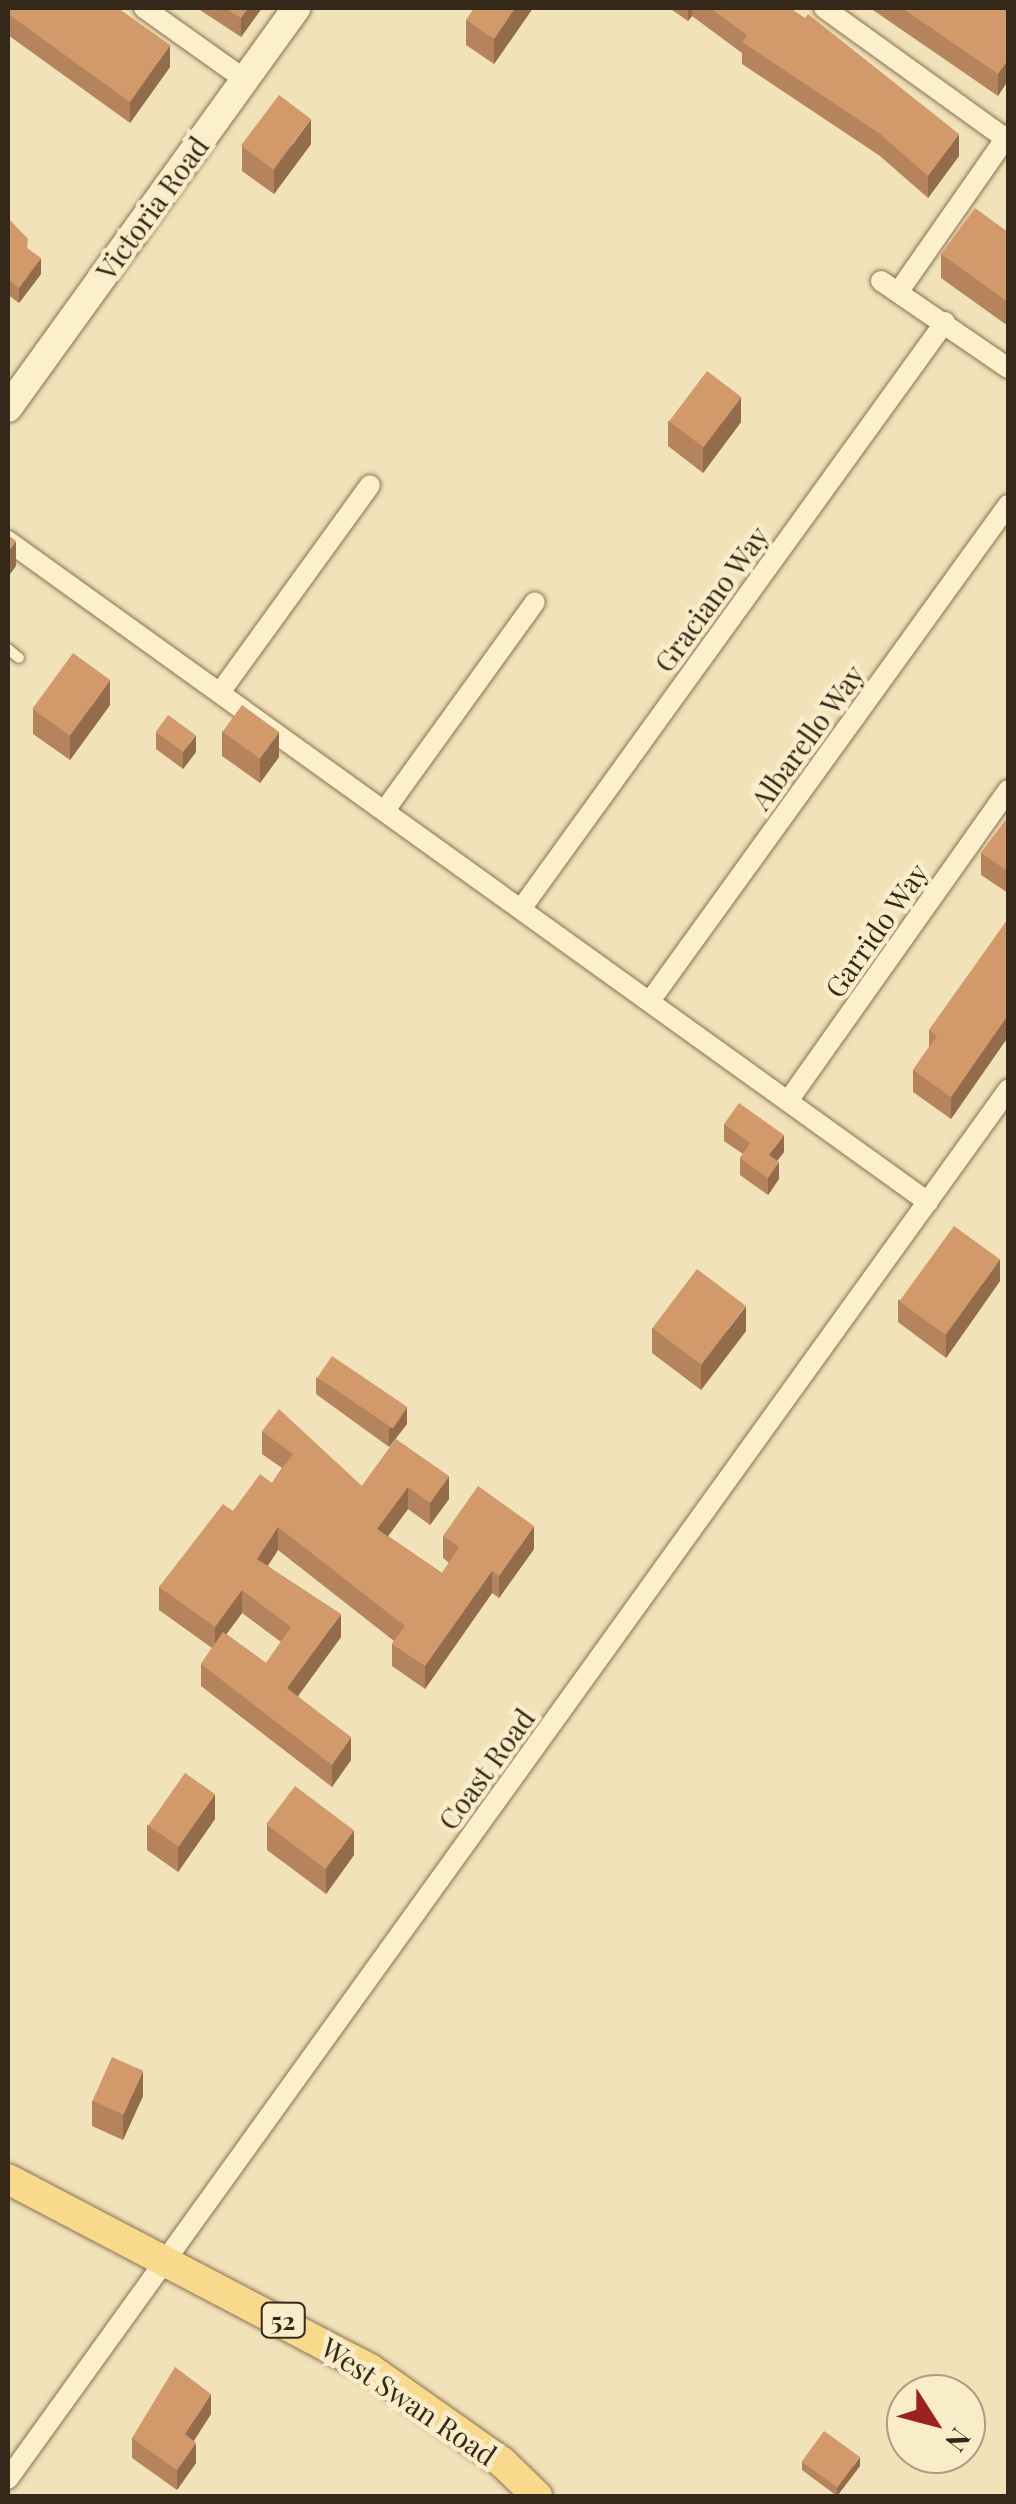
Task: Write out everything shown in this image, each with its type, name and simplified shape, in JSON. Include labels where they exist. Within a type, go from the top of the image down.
[{"type":"main road","name":"West Swan Road","points":[[8,2179],[166,2260],[408,2393],[502,2462],[536,2496]]},
{"type":"street","points":[[144,8],[244,79]]},
{"type":"street","name":"Victoria Road","points":[[8,408],[297,8]]},
{"type":"street","points":[[824,8],[1005,146],[890,286],[1008,368]]},
{"type":"street","name":"Graciano Way","points":[[522,909],[945,322]]},
{"type":"street","points":[[221,692],[370,485]]},
{"type":"street","name":"Albarello Way","points":[[650,1001],[1008,505]]},
{"type":"street","points":[[8,541],[928,1202]]},
{"type":"street","points":[[385,810],[535,602]]},
{"type":"street","name":"Garrido Way","points":[[788,1101],[1008,790]]},
{"type":"street","name":"Coast Road","points":[[8,2479],[1008,1090]]},
{"type":"lane","points":[[8,649],[19,658]]},
{"type":"building","points":[[8,8],[118,8],[170,45],[130,102],[8,14]]},
{"type":"building","points":[[225,8],[248,8],[241,18]]},
{"type":"building","points":[[474,8],[515,8],[494,39],[466,20]]},
{"type":"building","points":[[710,8],[790,8],[805,18],[808,14],[959,134],[928,176],[880,134],[742,42],[747,35]]},
{"type":"building","points":[[902,8],[1008,8],[1008,59],[998,74]]},
{"type":"building","points":[[279,95],[311,119],[273,169],[241,145]]},
{"type":"building","points":[[975,208],[1008,232],[1008,302],[941,254]]},
{"type":"building","points":[[8,218],[28,239],[27,248],[41,258],[19,288],[8,279]]},
{"type":"building","points":[[707,371],[741,397],[703,447],[669,421]]},
{"type":"building","points":[[8,535],[16,541],[8,552]]},
{"type":"building","points":[[73,653],[110,680],[70,736],[32,709]]},
{"type":"building","points":[[242,705],[279,732],[260,759],[223,732]]},
{"type":"building","points":[[168,715],[196,735],[183,752],[156,732]]},
{"type":"building","points":[[1008,817],[1008,871],[981,853]]},
{"type":"building","points":[[1007,920],[1008,1015],[951,1097],[913,1070],[937,1036],[929,1030]]},
{"type":"building","points":[[739,1103],[784,1135],[769,1155],[779,1162],[768,1178],[740,1158],[750,1143],[724,1124]]},
{"type":"building","points":[[954,1226],[1000,1260],[945,1335],[899,1301]]},
{"type":"building","points":[[697,1269],[746,1306],[701,1365],[652,1328]]},
{"type":"building","points":[[332,1356],[407,1407],[393,1428],[317,1378]]},
{"type":"building","points":[[279,1409],[362,1486],[396,1439],[449,1476],[430,1503],[408,1487],[377,1529],[442,1573],[459,1547],[443,1536],[478,1486],[534,1526],[499,1576],[492,1571],[425,1666],[392,1644],[405,1626],[278,1527],[257,1559],[341,1614],[287,1688],[351,1737],[332,1765],[201,1664],[223,1632],[266,1663],[291,1627],[242,1590],[215,1627],[159,1587],[223,1504],[233,1511],[260,1474],[272,1483],[293,1454],[262,1431]]},
{"type":"building","points":[[185,1773],[215,1794],[179,1847],[148,1825]]},
{"type":"building","points":[[295,1786],[354,1831],[325,1869],[266,1824]]},
{"type":"building","points":[[112,2057],[143,2071],[124,2115],[92,2101]]},
{"type":"building","points":[[175,2367],[211,2394],[185,2434],[196,2443],[177,2470],[132,2438]]},
{"type":"building","points":[[824,2431],[860,2457],[837,2488],[802,2462]]}]
